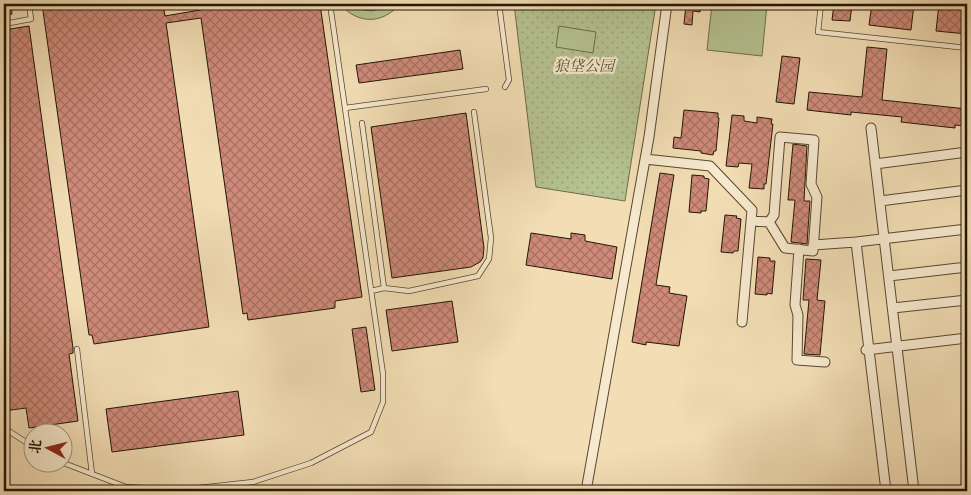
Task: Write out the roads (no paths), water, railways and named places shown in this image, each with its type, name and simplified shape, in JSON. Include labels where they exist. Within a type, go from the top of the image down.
[{"type":"street","points":[[586,491],[645,159],[667,4]]},
{"type":"street","points":[[871,128],[914,491]]},
{"type":"street","points":[[780,138],[814,140],[811,184],[817,197],[813,250],[785,248],[769,222],[774,216],[780,138]]},
{"type":"street","points":[[875,164],[967,153]]},
{"type":"street","points":[[645,159],[710,166],[752,210],[742,322]]},
{"type":"street","points":[[880,201],[967,190]]},
{"type":"street","points":[[752,220],[769,222]]},
{"type":"street","points":[[813,245],[967,229]]},
{"type":"street","points":[[856,242],[867,349],[886,491]]},
{"type":"street","points":[[800,249],[795,305],[798,315],[797,360],[825,362]]},
{"type":"street","points":[[889,276],[967,267]]},
{"type":"street","points":[[893,308],[967,300]]},
{"type":"street","points":[[867,349],[967,338]]},
{"type":"lane","points":[[4,24],[31,19],[29,4]]},
{"type":"lane","points":[[72,466],[126,487],[180,490],[253,482],[311,463],[371,432],[383,402],[383,374],[330,4]]},
{"type":"lane","points":[[499,4],[509,80],[505,86]]},
{"type":"lane","points":[[822,4],[818,32],[967,48]]},
{"type":"lane","points":[[345,108],[486,89]]},
{"type":"lane","points":[[371,291],[384,288],[409,291],[478,276],[489,259],[491,238],[474,112]]},
{"type":"lane","points":[[362,123],[384,288]]},
{"type":"lane","points":[[77,349],[92,474]]},
{"type":"lane","points":[[4,428],[22,440]]},
{"type":"park label","name":"狼垡公园","points":[[584,66]]}]
